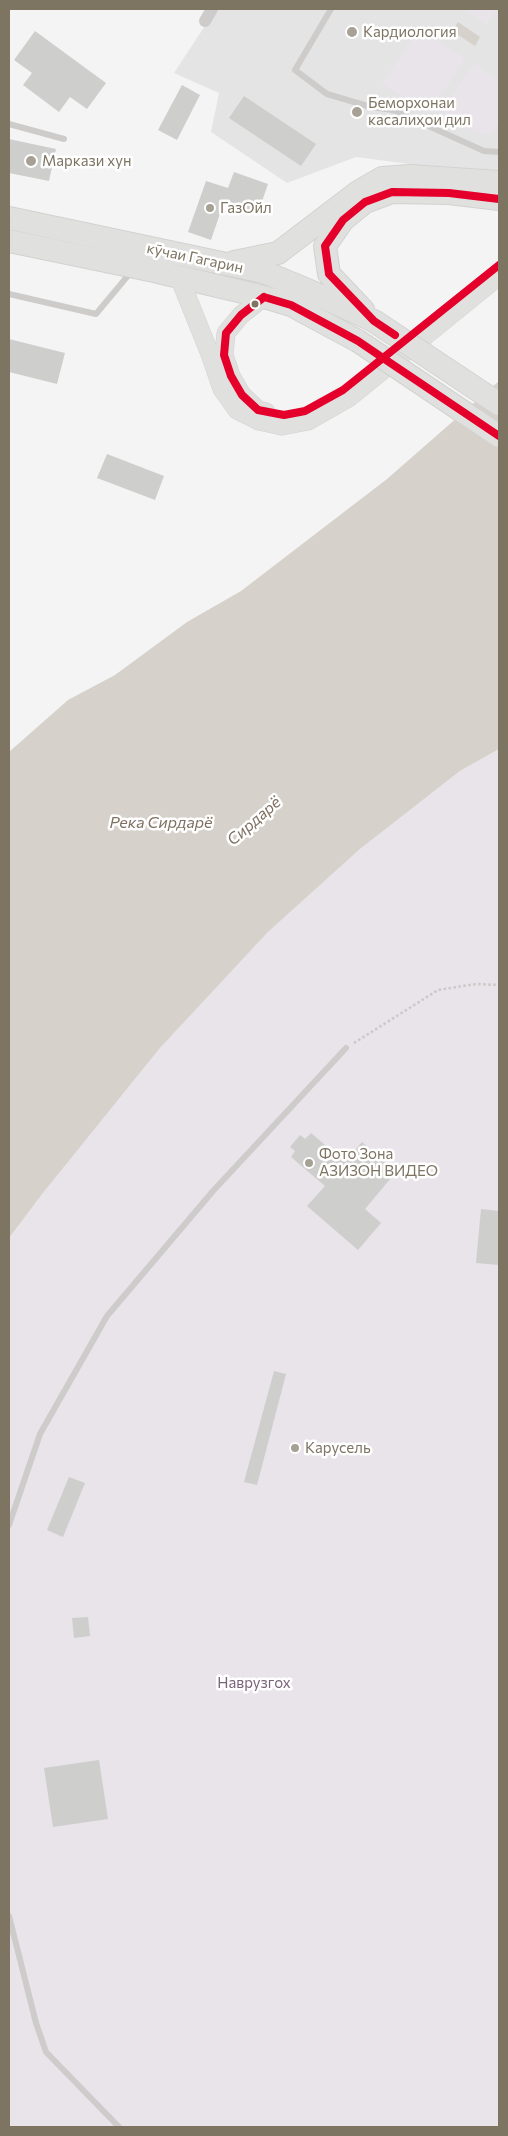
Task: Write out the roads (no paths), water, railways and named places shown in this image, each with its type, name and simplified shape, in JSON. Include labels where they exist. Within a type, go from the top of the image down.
[{"type":"highway","points":[[222,265],[278,253],[358,192],[382,178],[410,176],[499,182]]},
{"type":"highway","points":[[499,199],[448,193],[392,192],[365,202],[343,220],[325,246],[328,274],[374,321],[499,404]]},
{"type":"highway","name":"кӯчаи Гагарин","points":[[9,218],[222,265],[264,272],[374,321]]},
{"type":"highway","name":"кӯчаи Гагарин","points":[[9,242],[180,277],[291,305],[358,341],[499,436]]},
{"type":"main road","points":[[264,297],[241,315],[226,332],[224,355],[235,382],[249,404],[258,410],[284,415],[305,411],[343,390],[499,265]]},
{"type":"main road","points":[[180,277],[222,389],[237,410],[259,421],[282,426],[308,421],[350,397],[499,276]]},
{"type":"street","points":[[205,21],[212,9]]},
{"type":"lane","points":[[331,9],[296,70],[327,94],[393,110],[484,151],[499,152]]},
{"type":"lane","points":[[9,124],[64,139]]},
{"type":"lane","points":[[9,294],[96,314],[144,270]]},
{"type":"lane","points":[[9,1525],[40,1434],[107,1316],[213,1191],[346,1048]]},
{"type":"lane","points":[[9,1916],[36,2023],[46,2052],[120,2127]]},
{"type":"water","points":[[458,22],[480,37],[475,46],[452,31]]},
{"type":"water","name":"Река Сирдарё","points":[[499,381],[499,749],[460,771],[360,849],[268,932],[160,1048],[9,1238],[9,752],[68,700],[115,675],[187,622],[241,591],[387,479]]},
{"type":"place","name":"Кардиология","points":[[352,32]]},
{"type":"place","name":"Беморхонаи касалиҳои дил","points":[[357,112]]},
{"type":"place","name":"Маркази хун","points":[[31,161]]},
{"type":"place","name":"ГазОйл","points":[[210,208]]},
{"type":"place","name":"Фото Зона АЗИЗОН ВИДЕО","points":[[309,1163]]},
{"type":"place","name":"Карусель","points":[[295,1448]]},
{"type":"water label","name":"Сирдарё","points":[[254,821]]},
{"type":"park label","name":"Наврузгох","points":[[254,1683]]}]
